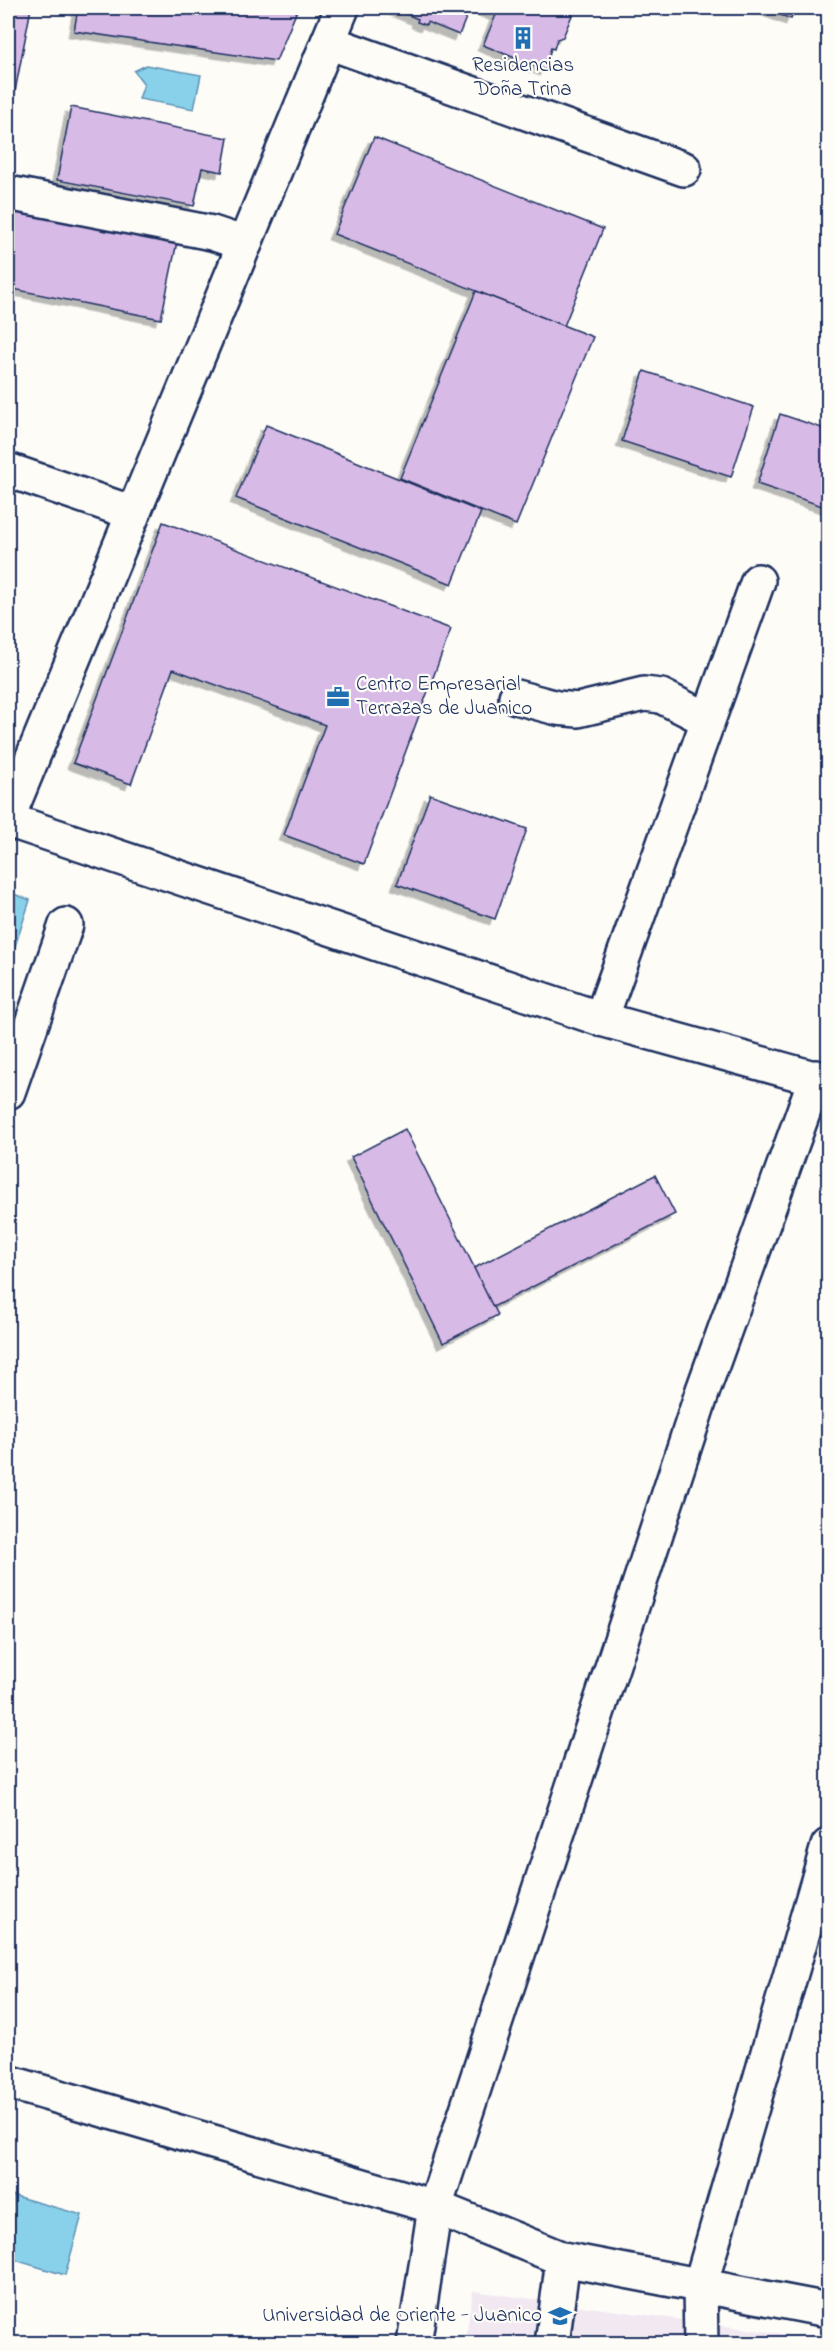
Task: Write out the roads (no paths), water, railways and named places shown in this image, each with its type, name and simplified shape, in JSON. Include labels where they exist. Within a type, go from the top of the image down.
[{"type":"street","points":[[342,8],[8,819],[601,1019],[822,1080],[693,1389],[435,2207],[414,2343]]},
{"type":"street","points":[[328,42],[684,169]]},
{"type":"street","points":[[8,193],[212,233],[245,244]]},
{"type":"street","points":[[8,470],[134,513]]},
{"type":"street","points":[[601,1019],[758,581]]},
{"type":"street","points":[[516,697],[557,708],[578,710],[644,694],[662,696],[708,720]]},
{"type":"street","points":[[8,1092],[18,1028],[66,925]]},
{"type":"street","points":[[701,2343],[700,2286],[828,1846]]},
{"type":"street","points":[[8,2082],[435,2207],[563,2259],[828,2310]]},
{"type":"street","points":[[552,2343],[563,2259]]},
{"type":"water","points":[[146,65],[201,75],[194,109],[139,99],[144,84],[134,71]]},
{"type":"water","points":[[8,892],[30,900],[9,965],[8,964]]},
{"type":"water","points":[[8,2194],[82,2215],[65,2275],[8,2258]]},
{"type":"place","name":"Residencias Doña Trina","points":[[523,38]]},
{"type":"place","name":"Centro Empresarial Terrazas de Juanico","points":[[338,697]]},
{"type":"place","name":"Universidad de Oriente - Juanico","points":[[560,2316]]}]
